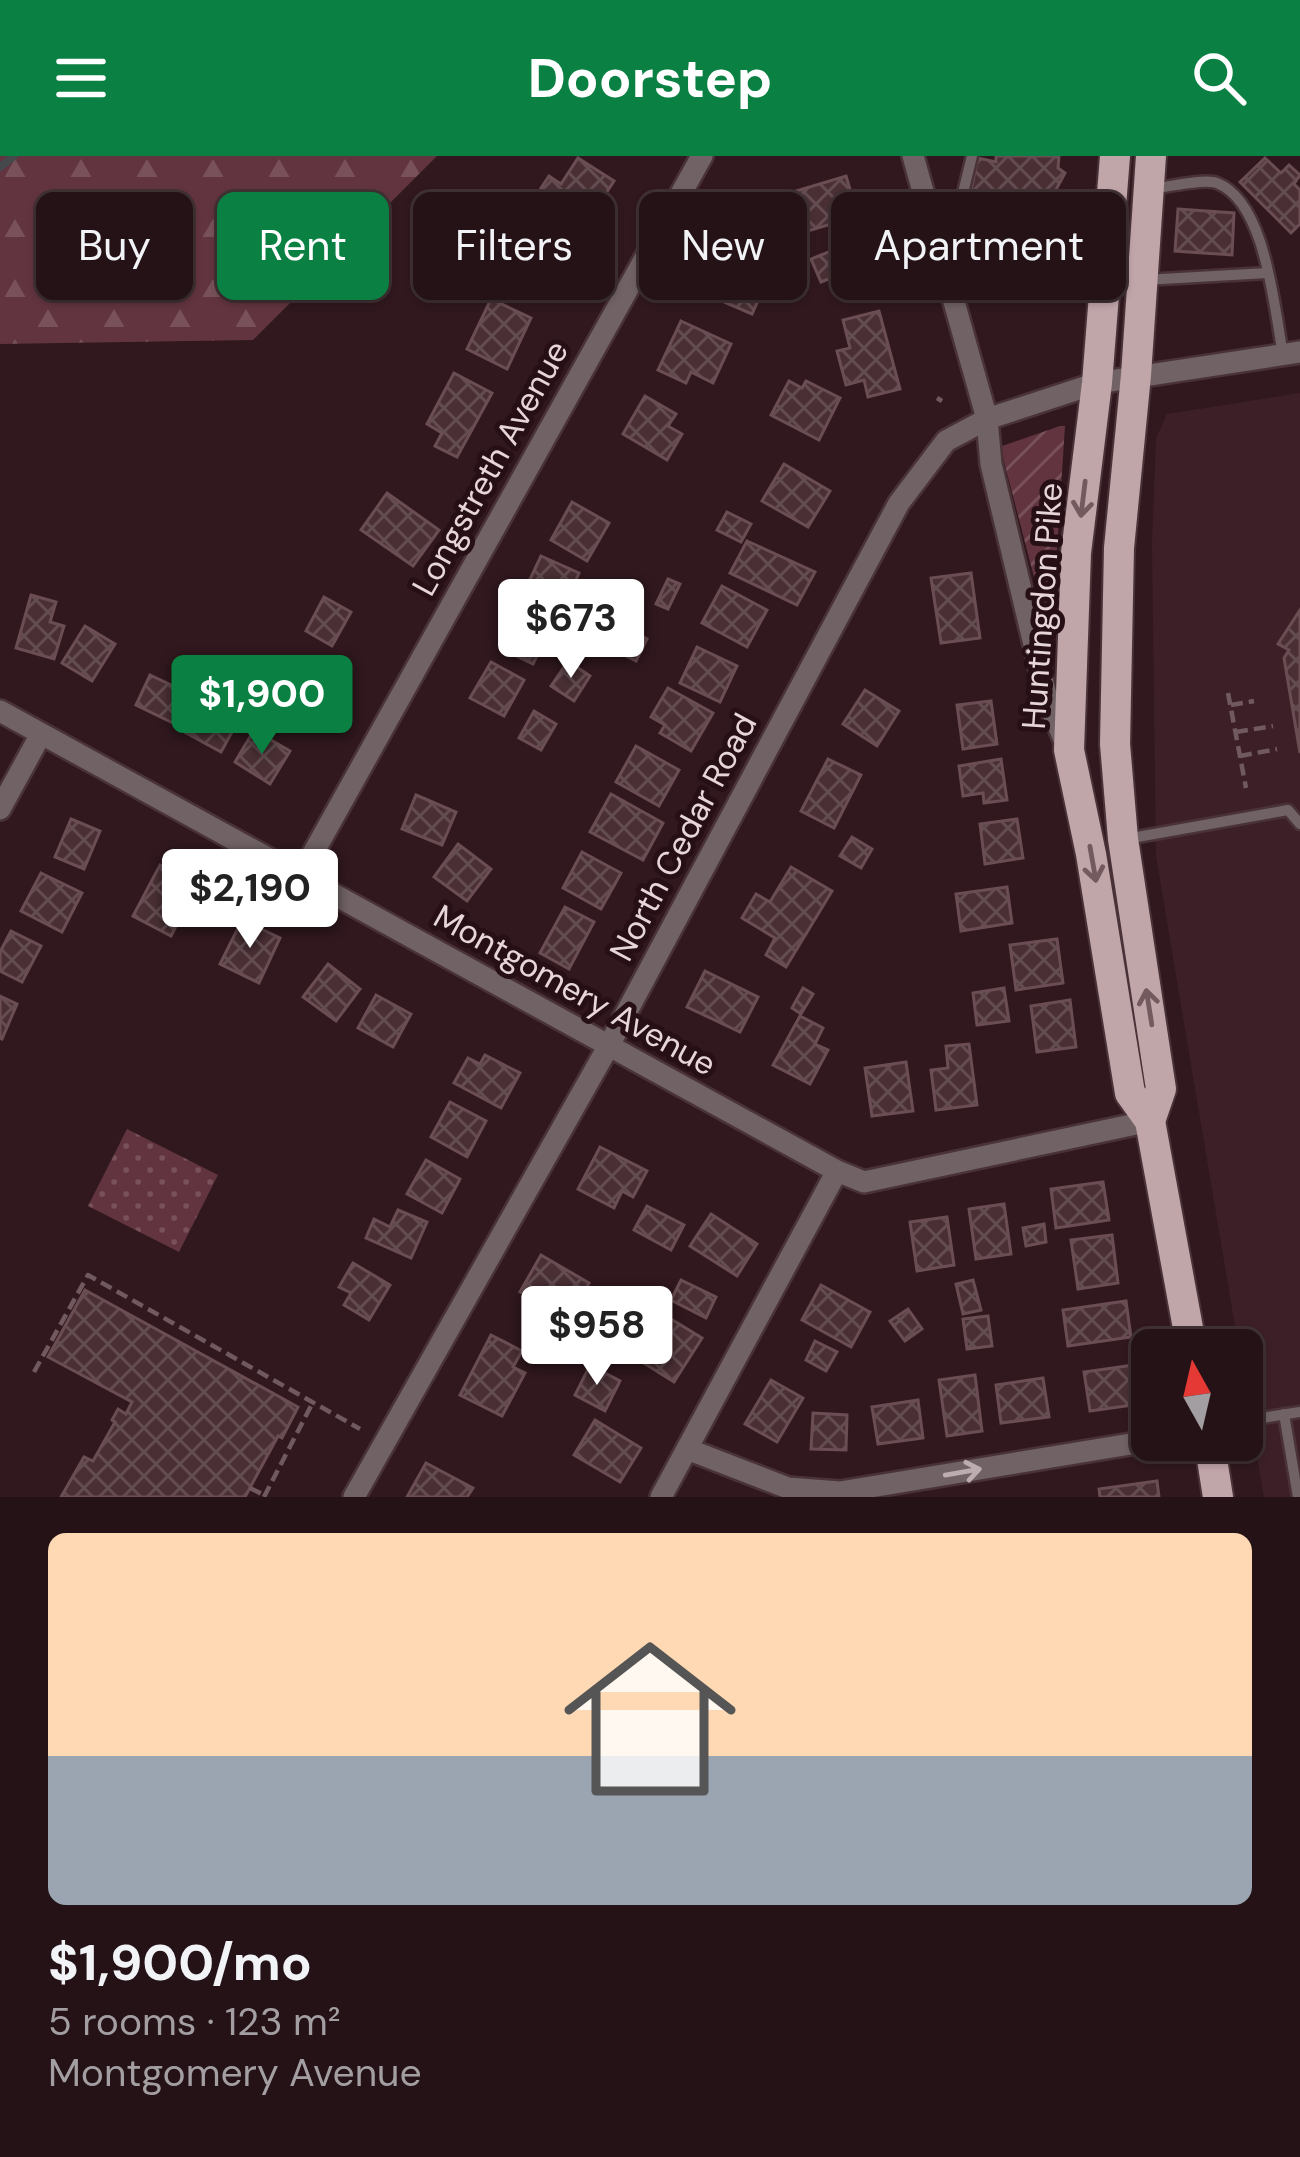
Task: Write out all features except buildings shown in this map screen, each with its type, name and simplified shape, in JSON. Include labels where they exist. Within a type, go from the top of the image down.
[{"type":"main road","name":"Huntingdon Pike","points":[[1115,156],[1097,382],[1076,553],[1069,750],[1130,1093],[1150,1121],[1188,1329]]},
{"type":"main road","name":"Huntingdon Pike","points":[[1150,1121],[1161,1089],[1123,839],[1115,744],[1119,548],[1151,156]]},
{"type":"main road","points":[[1212,1461],[1218,1497]]},
{"type":"street","name":"Longstreth Avenue","points":[[301,875],[702,156]]},
{"type":"street","points":[[913,156],[923,192]]},
{"type":"street","points":[[954,300],[988,418],[991,464],[1047,699],[1069,750]]},
{"type":"street","name":"North Cedar Road","points":[[354,1497],[608,1047],[899,503],[946,441],[988,418],[1097,382],[1292,353]]},
{"type":"street","name":"Montgomery Avenue","points":[[0,711],[837,1172],[864,1182],[1150,1121]]},
{"type":"street","points":[[0,808],[41,734]]},
{"type":"street","points":[[661,1497],[837,1172]]},
{"type":"street","points":[[687,1449],[788,1488],[840,1492],[1131,1444]]},
{"type":"lane","points":[[963,192],[973,156]]},
{"type":"lane","points":[[1148,189],[1214,181],[1240,198],[1258,230],[1292,353]]},
{"type":"lane","points":[[1142,280],[1267,273]]},
{"type":"lane","points":[[1123,839],[1288,810],[1300,824]]},
{"type":"lane","points":[[1263,1418],[1300,1412]]},
{"type":"lane","points":[[1284,1414],[1298,1497]]},
{"type":"path","points":[[1228,693],[1246,788]]},
{"type":"path","points":[[1231,705],[1254,701]]},
{"type":"path","points":[[1235,732],[1273,726]]},
{"type":"path","points":[[1240,756],[1277,749]]},
{"type":"path","points":[[34,1372],[88,1275],[360,1429]]},
{"type":"path","points":[[250,1488],[265,1496],[313,1402]]},
{"type":"shaded area","points":[[1300,393],[1300,1497],[1264,1497],[1258,1461],[1263,1461],[1263,1329],[1235,1329],[1156,856],[1152,544],[1156,438],[1167,414]]},
{"type":"green space","points":[[0,156],[437,156],[389,204],[389,192],[217,192],[217,300],[293,300],[253,340],[0,344]]},
{"type":"green space","points":[[1065,426],[1051,671],[1034,577],[1001,450]]},
{"type":"green space","points":[[127,1129],[218,1175],[179,1252],[88,1206]]},
{"type":"waterway","points":[[0,167],[14,156]]}]
